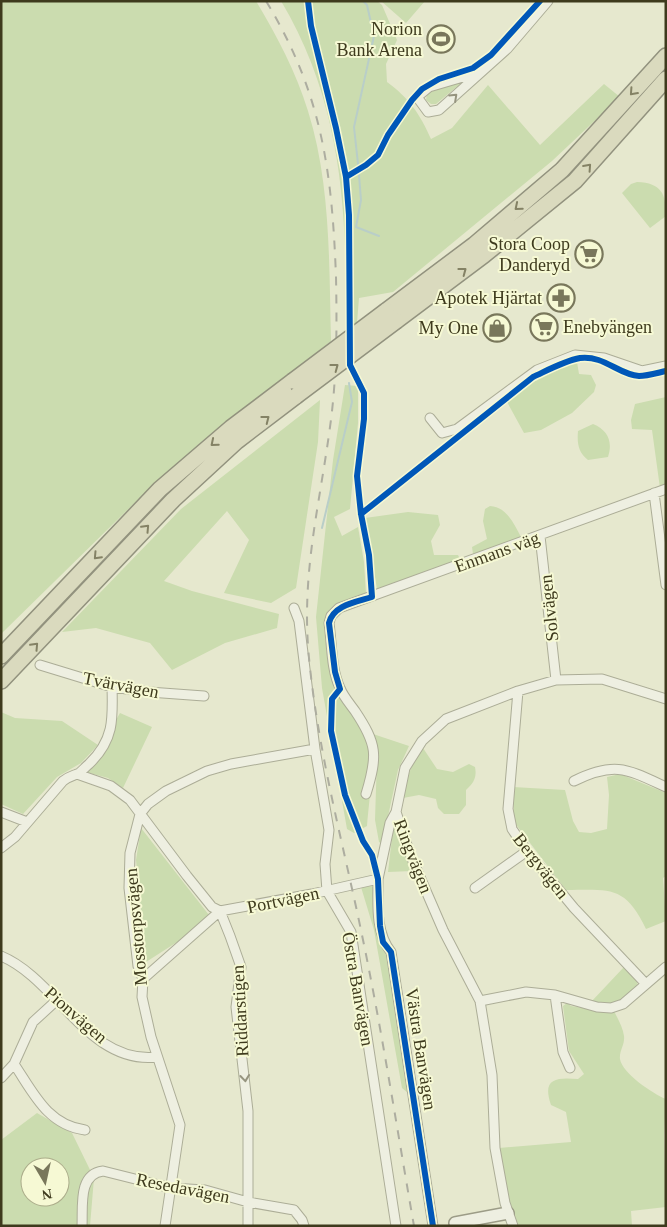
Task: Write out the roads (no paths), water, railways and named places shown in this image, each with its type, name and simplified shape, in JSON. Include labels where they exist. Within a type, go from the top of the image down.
[{"type":"highway","points":[[391,316],[562,170],[666,56]]},
{"type":"highway","points":[[1,656],[160,489],[231,428],[294,388],[391,316],[484,255],[575,182],[666,79]]},
{"type":"highway","points":[[1,682],[173,500],[294,388]]},
{"type":"main road","points":[[455,1223],[508,1213]]},
{"type":"street","points":[[480,72],[421,90],[417,97],[428,112],[439,110],[507,49],[548,1]]},
{"type":"street","points":[[430,418],[442,433],[457,429],[537,370],[575,355],[604,358],[642,371],[666,366]]},
{"type":"street","name":"Enmans väg","points":[[366,794],[373,770],[373,744],[370,734],[340,689],[335,672],[329,623],[331,616],[338,608],[666,489]]},
{"type":"street","points":[[654,493],[666,585]]},
{"type":"street","name":"Solvägen","points":[[540,536],[556,680]]},
{"type":"street","name":"Östra Banvägen","points":[[294,608],[299,621],[315,748],[329,830],[325,864],[327,890],[351,932],[396,1226]]},
{"type":"street","name":"Tvärvägen","points":[[40,665],[112,687],[204,696]]},
{"type":"street","name":"Ringvägen","points":[[513,1226],[508,1213],[495,1148],[492,1075],[480,1001],[443,930],[410,854],[396,812],[405,768],[422,741],[446,719],[518,691],[556,680],[602,679],[666,700]]},
{"type":"street","points":[[1,848],[27,822],[63,780],[77,774],[107,743],[111,728],[112,687]]},
{"type":"street","name":"Bergvägen","points":[[518,691],[508,809],[512,829],[527,851],[574,908],[645,983]]},
{"type":"street","points":[[140,814],[148,804],[166,791],[207,771],[233,763],[315,748]]},
{"type":"street","points":[[574,781],[597,770],[616,768],[634,772],[666,787]]},
{"type":"street","name":"Riddarstigen","points":[[77,774],[120,791],[130,800],[200,893],[212,907],[220,911],[241,967],[236,1007],[248,1111],[248,1226]]},
{"type":"street","points":[[1,812],[27,822]]},
{"type":"street","points":[[378,879],[390,823],[396,812]]},
{"type":"street","name":"Mosstorpsvägen","points":[[140,814],[130,853],[128,888],[138,966],[143,979],[142,997],[156,1057],[174,1102],[180,1125],[165,1226]]},
{"type":"street","points":[[475,888],[527,851]]},
{"type":"street","name":"Portvägen","points":[[220,911],[378,879]]},
{"type":"street","name":"Västra Banvägen","points":[[378,879],[380,926],[384,942],[391,952],[433,1226]]},
{"type":"street","points":[[143,979],[220,911]]},
{"type":"street","name":"Pionvägen","points":[[1,956],[23,967],[88,1032],[125,1054],[142,1058],[156,1057]]},
{"type":"street","points":[[480,1001],[526,992],[555,996],[596,1007],[611,1008],[623,1004],[645,983],[666,967]]},
{"type":"street","points":[[555,996],[563,1052],[570,1068]]},
{"type":"street","points":[[1,1078],[14,1064],[33,1022],[57,1000]]},
{"type":"street","points":[[14,1064],[42,1107],[75,1128],[85,1130]]},
{"type":"street","name":"Resedavägen","points":[[82,1226],[84,1186],[89,1177],[95,1172],[109,1172],[172,1188],[206,1190],[248,1202],[288,1209],[298,1214],[304,1226]]},
{"type":"waterway","points":[[358,164],[354,127],[374,36],[367,5],[363,1]]},
{"type":"waterway","points":[[359,175],[361,200],[356,227],[379,236]]},
{"type":"waterway","points":[[322,528],[352,402],[349,383]]},
{"type":"railway","points":[[266,1],[285,35],[300,68],[312,101],[327,167],[336,277],[335,371],[330,427],[309,570],[307,598],[309,658],[318,728],[369,971],[414,1226]]},
{"type":"place","name":"Norion Bank Arena","points":[[441,39]]},
{"type":"place","name":"Stora Coop Danderyd","points":[[589,254]]},
{"type":"place","name":"Apotek Hjärtat","points":[[561,298]]},
{"type":"place","name":"Enebyängen","points":[[544,327]]},
{"type":"place","name":"My One","points":[[497,328]]}]
